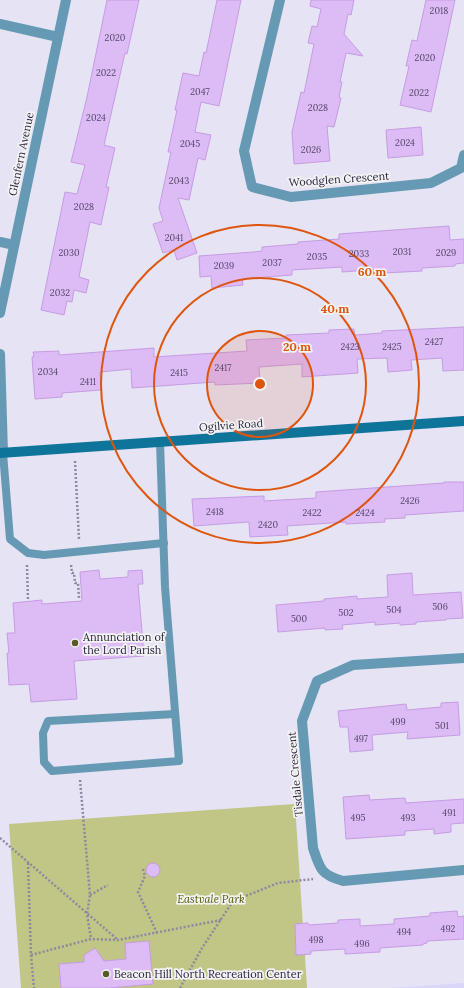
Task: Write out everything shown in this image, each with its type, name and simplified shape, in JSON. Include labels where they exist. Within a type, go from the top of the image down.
[{"type":"street","name":"Glenfern Avenue","points":[[0,313],[66,0]]},
{"type":"street","name":"Woodglen Crescent","points":[[280,0],[244,151],[252,187],[291,197],[431,183],[461,168],[464,155]]},
{"type":"street","points":[[0,24],[58,37]]},
{"type":"street","points":[[0,242],[14,245]]},
{"type":"street","points":[[0,354],[2,453]]},
{"type":"street","name":"Ogilvie Road","points":[[2,453],[464,422]]},
{"type":"street","name":"Tisdale Crescent","points":[[330,878],[319,867],[313,848],[302,721],[317,681],[353,665],[464,658]]},
{"type":"street","points":[[330,878],[343,881],[464,870]]},
{"type":"lane","points":[[160,442],[166,587],[179,761],[52,771],[44,762],[43,733],[48,721],[175,714]]},
{"type":"lane","points":[[2,453],[10,540],[28,553],[44,555],[164,543]]},
{"type":"path","points":[[74,448],[80,551]]},
{"type":"path","points":[[28,553],[28,602]]},
{"type":"path","points":[[70,553],[72,573],[74,573],[75,583],[78,583],[79,598]]},
{"type":"path","points":[[79,769],[90,895],[87,914],[92,939]]},
{"type":"path","points":[[0,838],[118,940]]},
{"type":"path","points":[[28,862],[31,955],[34,988]]},
{"type":"path","points":[[143,869],[145,876],[138,892],[157,932]]},
{"type":"path","points":[[180,988],[202,948],[222,920],[233,901],[278,883],[330,878]]},
{"type":"path","points":[[90,895],[108,885]]},
{"type":"path","points":[[31,955],[92,939],[118,940],[222,920]]},
{"type":"shaded area","points":[[464,983],[464,988],[390,988]]},
{"type":"green space","name":"Eastvale Park","points":[[295,804],[307,988],[21,988],[9,824]]},
{"type":"building","points":[[107,0],[139,0],[104,145],[115,148],[106,187],[109,187],[101,225],[90,222],[79,277],[89,280],[86,293],[74,290],[72,302],[67,301],[64,315],[41,310],[65,192],[77,194],[85,165],[71,162],[87,97]]},
{"type":"building","points":[[217,0],[241,0],[219,106],[201,102],[195,132],[211,135],[205,160],[198,158],[189,200],[178,198],[197,253],[177,260],[174,250],[163,253],[153,224],[163,221],[159,208],[171,152],[168,152],[183,73],[199,76],[204,52],[206,53]]},
{"type":"building","points":[[311,0],[354,0],[351,15],[348,14],[344,34],[363,56],[346,53],[340,82],[342,82],[339,97],[341,98],[334,127],[327,126],[330,161],[294,164],[292,132],[301,92],[304,93],[314,44],[308,43],[312,26],[317,27],[321,9],[310,6]]},
{"type":"building","points":[[426,0],[455,0],[431,112],[400,105],[409,66],[406,66],[412,40],[417,41]]},
{"type":"building","points":[[421,127],[423,155],[388,158],[386,130]]},
{"type":"building","points":[[449,226],[450,240],[464,239],[464,263],[455,264],[455,266],[422,268],[422,271],[384,273],[384,269],[342,272],[342,267],[292,270],[292,275],[242,279],[243,285],[212,288],[211,276],[200,277],[199,256],[262,251],[262,247],[298,244],[298,242],[339,239],[339,234]]},
{"type":"building","points":[[464,327],[464,370],[443,371],[442,358],[411,360],[412,370],[388,372],[387,358],[357,359],[358,373],[302,377],[302,364],[259,367],[260,383],[215,385],[215,382],[132,388],[131,369],[100,372],[101,390],[62,393],[62,397],[35,399],[32,357],[34,357],[33,352],[59,351],[59,355],[154,348],[154,357],[247,351],[246,340],[286,338],[286,335],[329,333],[329,330],[354,329],[355,335],[382,333],[382,331]]},
{"type":"building","points":[[444,482],[464,482],[464,511],[405,515],[405,518],[384,519],[385,522],[346,524],[346,522],[287,526],[288,535],[250,537],[249,522],[194,526],[192,499],[264,496],[264,501],[316,498],[316,492]]},
{"type":"building","name":"Annunciation of the Lord Parish","points":[[99,570],[100,579],[128,577],[128,571],[142,570],[143,584],[138,584],[144,656],[74,661],[77,699],[31,702],[29,684],[9,685],[7,653],[9,653],[7,633],[15,633],[13,603],[42,600],[42,604],[82,601],[80,572]]},
{"type":"building","points":[[412,573],[413,595],[461,592],[463,618],[416,622],[416,624],[400,625],[400,623],[375,625],[375,622],[342,625],[343,629],[325,630],[325,628],[278,632],[276,605],[324,601],[324,599],[357,596],[357,599],[388,597],[387,575]]},
{"type":"building","points":[[458,702],[460,735],[407,739],[408,732],[372,735],[373,750],[350,752],[348,727],[340,727],[338,711],[406,704],[407,710],[441,707],[441,703]]},
{"type":"building","points":[[369,795],[370,800],[405,798],[406,803],[464,799],[464,823],[451,824],[451,832],[434,834],[434,829],[405,831],[405,835],[346,839],[343,797]]},
{"type":"building","points":[[150,863],[156,863],[160,867],[160,873],[156,877],[150,877],[146,873],[146,867]]},
{"type":"building","points":[[457,911],[458,917],[464,916],[464,939],[427,941],[427,943],[423,945],[380,948],[380,952],[345,954],[345,949],[311,951],[311,954],[296,955],[295,924],[308,923],[309,925],[338,923],[338,920],[360,919],[360,926],[394,924],[394,919],[430,916],[430,913]]},
{"type":"building","name":"Beacon Hill North Recreation Center","points":[[149,941],[153,984],[109,988],[61,988],[59,964],[84,962],[84,955],[95,948],[104,961],[126,959],[125,943]]},
{"type":"place","name":"Annunciation of the Lord Parish","points":[[75,643]]},
{"type":"place","name":"Beacon Hill North Recreation Center","points":[[106,974]]}]
